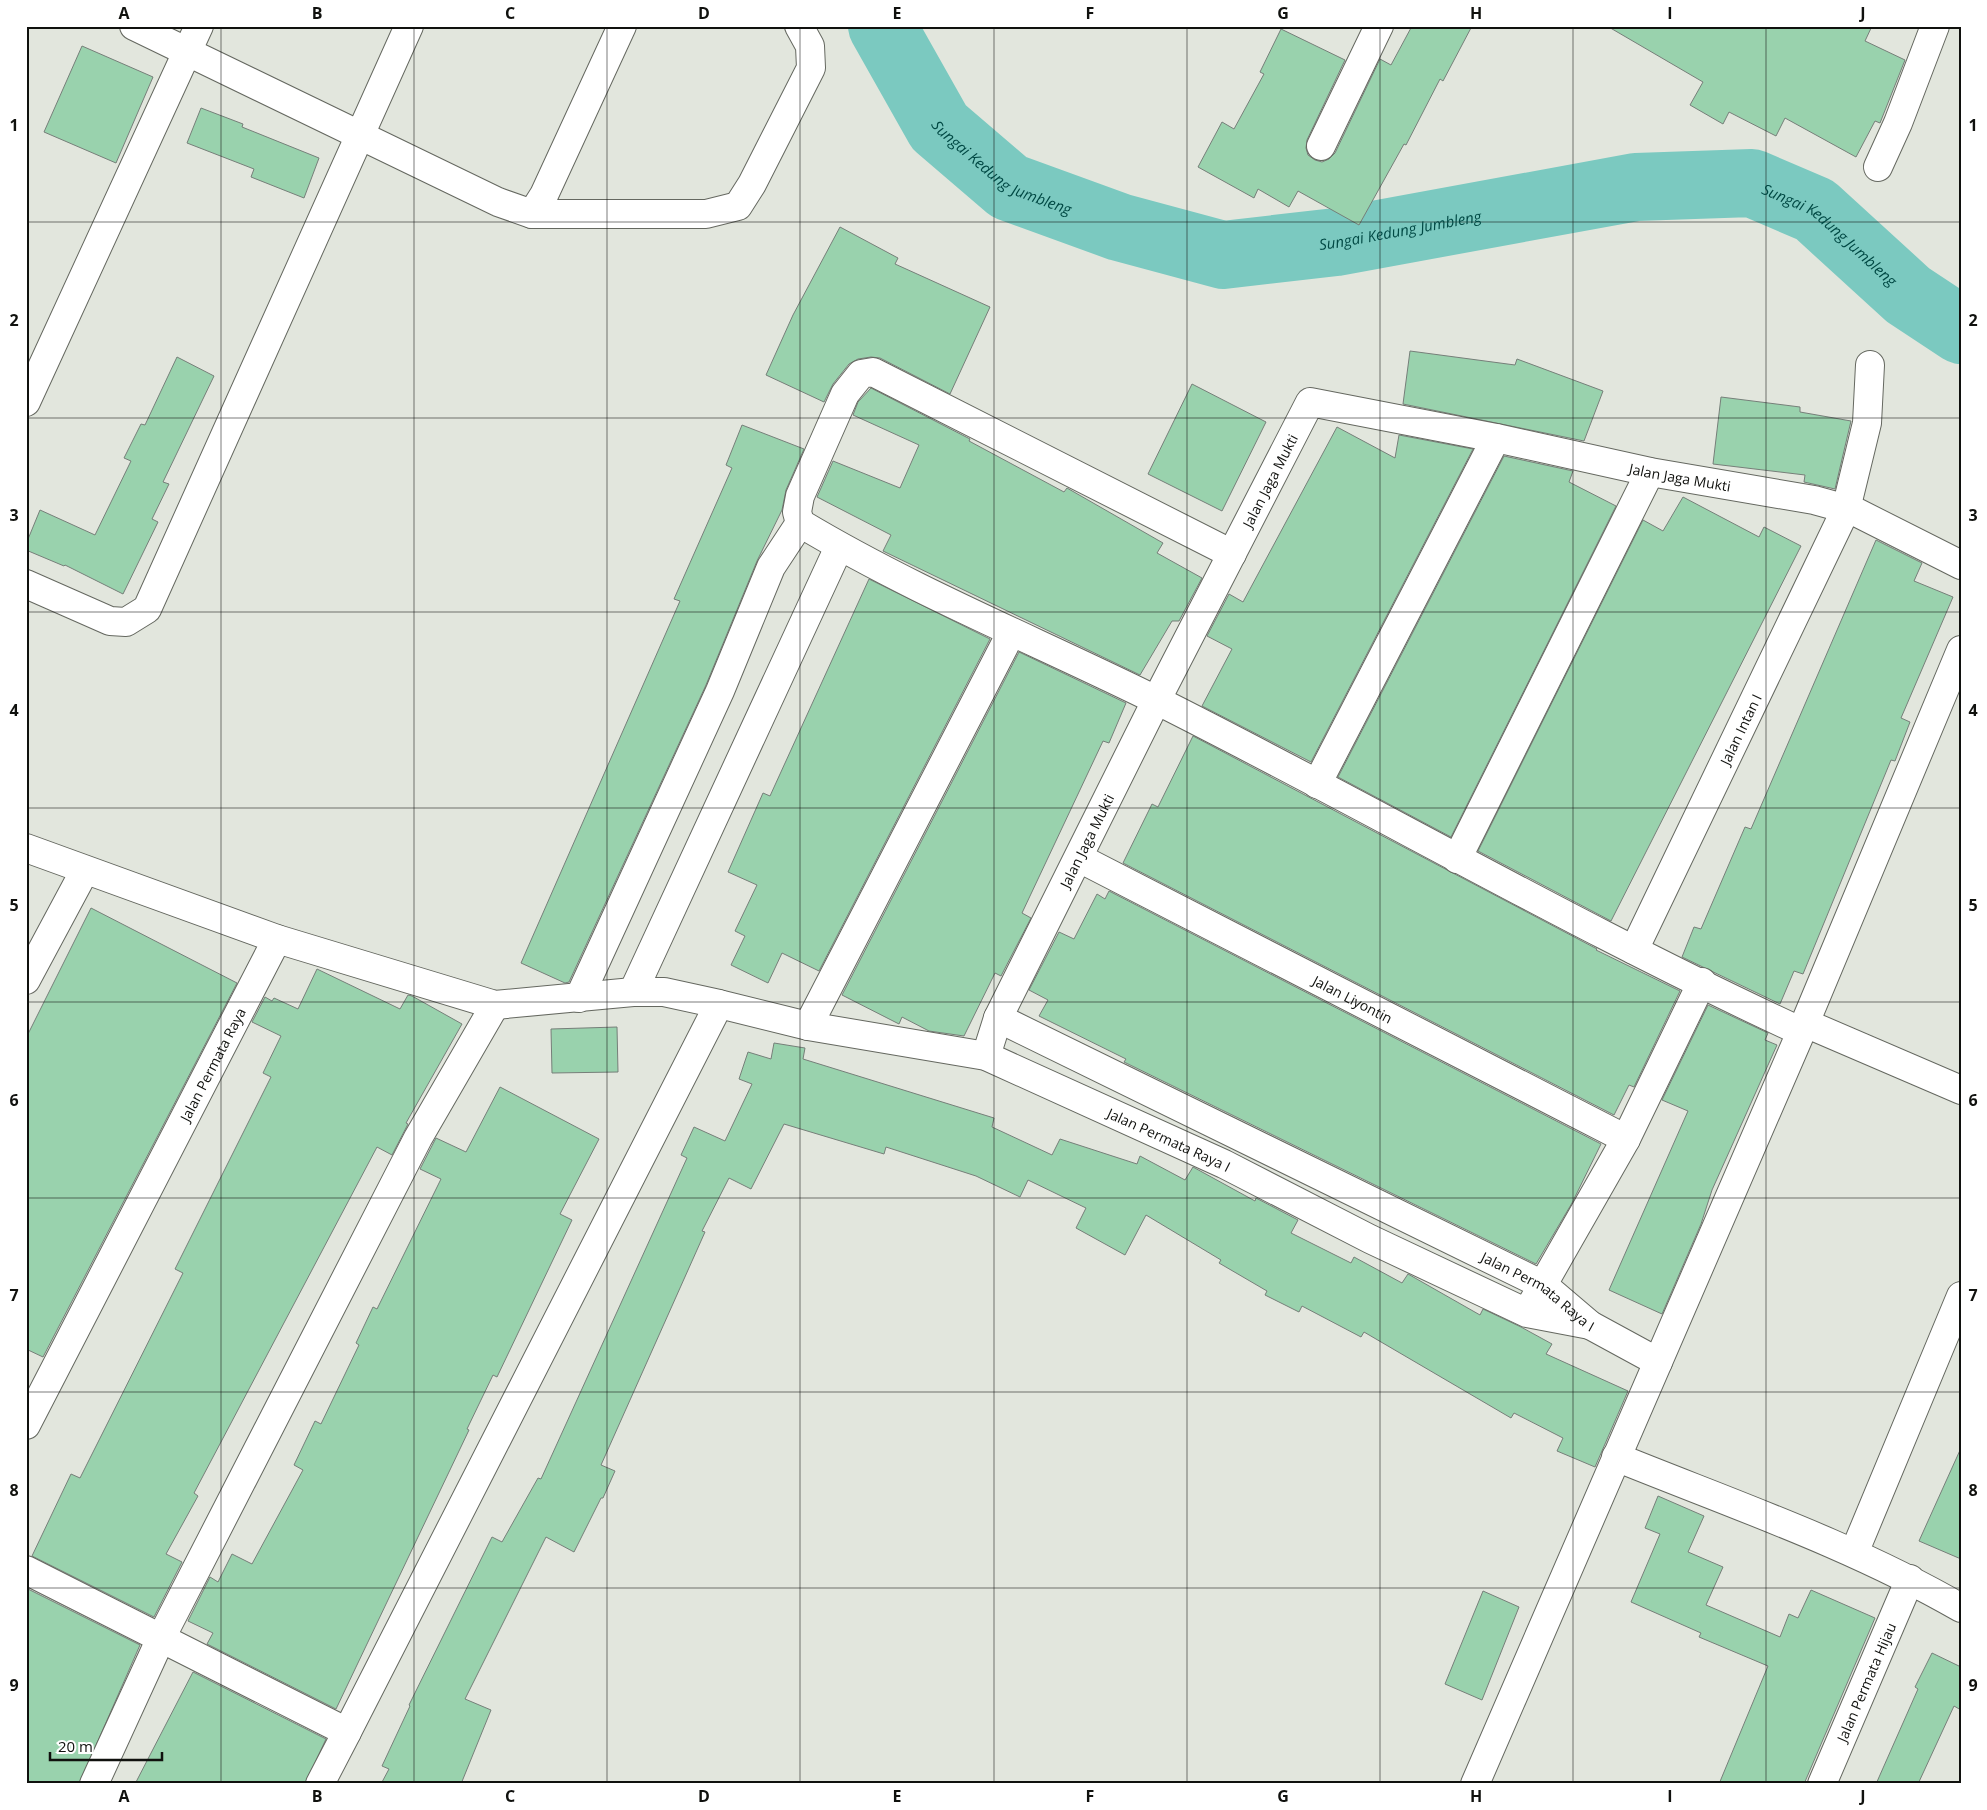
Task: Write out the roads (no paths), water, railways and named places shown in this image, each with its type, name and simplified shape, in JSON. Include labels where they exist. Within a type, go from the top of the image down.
[{"type":"street","points":[[134,26],[498,202],[532,214],[706,214],[738,206],[752,184],[811,68],[810,46],[800,26]]},
{"type":"street","points":[[26,402],[199,26]]},
{"type":"street","points":[[26,584],[110,621],[126,622],[147,609],[409,26]]},
{"type":"street","points":[[532,214],[544,195],[622,26]]},
{"type":"street","points":[[1321,146],[1379,26]]},
{"type":"street","points":[[1878,167],[1898,123],[1935,26]]},
{"type":"street","name":"Jalan Intan I","points":[[1634,950],[1850,510],[1867,423],[1870,365]]},
{"type":"street","points":[[1232,554],[873,372],[861,374],[845,394],[800,496],[797,512],[800,523],[839,547],[1012,633],[1156,701],[1634,950],[1803,1027],[1961,1090]]},
{"type":"street","name":"Jalan Jaga Mukti","points":[[986,1056],[998,1018],[1156,701],[1310,402],[1496,438],[1650,472],[1814,500],[1850,510],[1961,565]]},
{"type":"street","points":[[1317,784],[1496,438]]},
{"type":"street","points":[[1458,859],[1650,472]]},
{"type":"street","points":[[579,998],[720,691],[771,567],[800,523]]},
{"type":"street","points":[[633,992],[839,547]]},
{"type":"street","points":[[808,1026],[1012,633]]},
{"type":"street","points":[[1475,1784],[1803,1027],[1961,650]]},
{"type":"street","points":[[26,848],[276,939],[495,1005],[418,1138],[161,1638],[94,1784]]},
{"type":"street","name":"Jalan Liyontin","points":[[1079,858],[1626,1139]]},
{"type":"street","points":[[26,980],[85,870]]},
{"type":"street","name":"Jalan Permata Raya","points":[[26,1425],[276,939]]},
{"type":"street","points":[[1527,1313],[1626,1139],[1702,982]]},
{"type":"street","name":"Jalan Permata Raya I","points":[[495,1005],[633,992],[664,992],[808,1026],[986,1056],[1224,1164],[1370,1239],[1527,1313],[1590,1325]]},
{"type":"street","points":[[320,1784],[719,1004]]},
{"type":"street","name":"Jalan Permata Raya I","points":[[998,1018],[1543,1285],[1590,1325]]},
{"type":"street","points":[[1854,1553],[1961,1296]]},
{"type":"street","points":[[1590,1325],[1658,1362]]},
{"type":"street","points":[[1616,1457],[1854,1553],[1910,1579],[1961,1608]]},
{"type":"street","points":[[26,1570],[347,1732]]},
{"type":"street","name":"Jalan Permata Hijau","points":[[1822,1784],[1910,1579]]},
{"type":"waterway","name":"Sungai Kedung Jumbleng","points":[[882,26],[939,127],[1009,187],[1119,227],[1223,255],[1336,242],[1636,187],[1752,183],[1815,210],[1908,295],[1961,330]]}]
